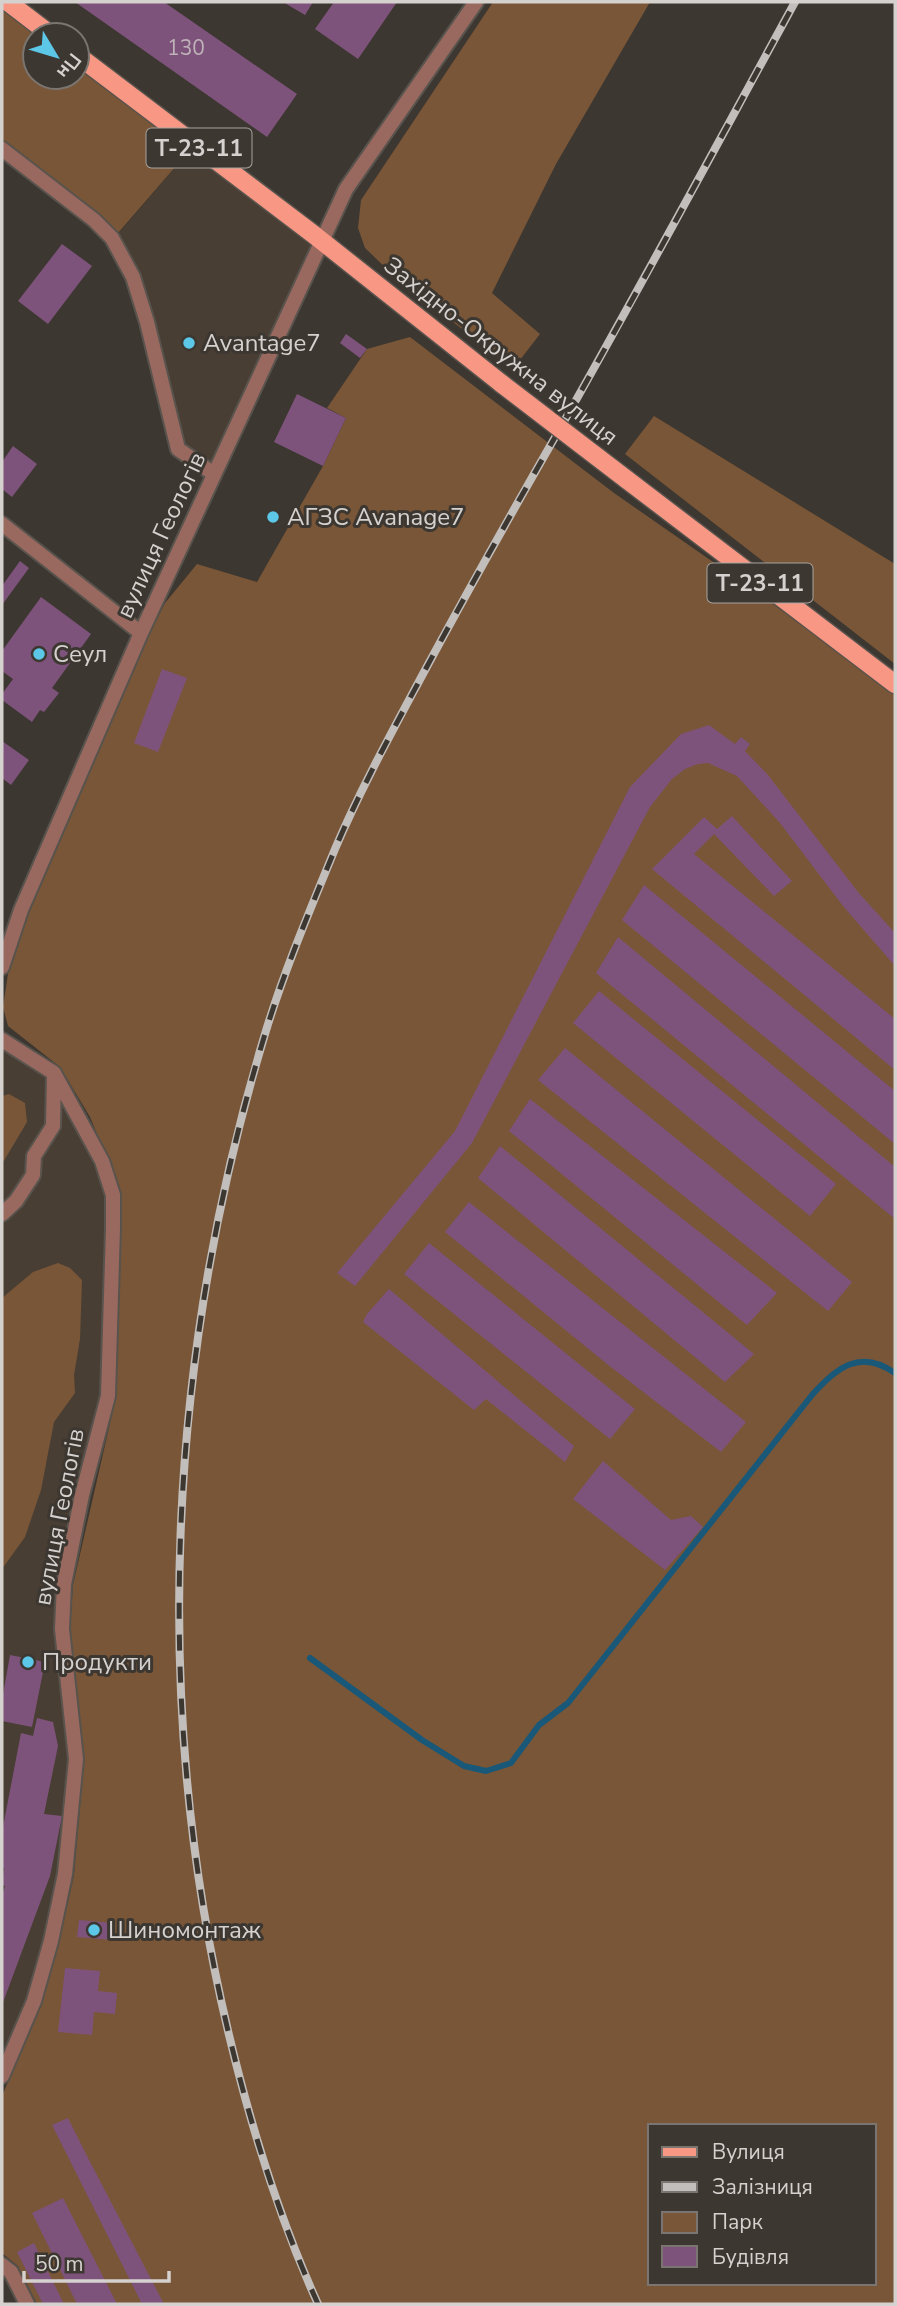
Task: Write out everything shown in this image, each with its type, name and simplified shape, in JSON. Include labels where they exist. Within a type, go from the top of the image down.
[{"type":"main road","points":[[8,2],[33,21]]},
{"type":"main road","name":"Західно-Окружна вулиця","points":[[91,66],[895,684]]},
{"type":"street","name":"вулиця Геологів","points":[[2,967],[21,910],[141,633],[346,189],[476,2]]},
{"type":"street","points":[[2,149],[94,220],[112,238],[133,277],[147,322],[178,449],[214,474]]},
{"type":"street","points":[[2,524],[141,633]]},
{"type":"street","name":"вулиця Геологів","points":[[2,1040],[54,1073],[102,1161],[113,1195],[108,1396],[82,1495],[64,1584],[62,1629],[76,1759],[65,1874],[51,1941],[34,2001],[2,2076]]},
{"type":"street","points":[[2,1214],[16,1201],[33,1175],[34,1156],[53,1126],[54,1073]]},
{"type":"street","points":[[2,2265],[11,2272],[27,2304]]},
{"type":"shaded area","points":[[189,151],[312,245],[212,463],[186,444],[141,274],[119,233]]},
{"type":"shaded area","points":[[2,1048],[49,1078],[77,1124],[106,1196],[101,1395],[58,1583],[55,1629],[69,1759],[59,1873],[27,1999],[2,2058]]},
{"type":"green space","points":[[493,2],[650,2],[556,164],[492,293],[540,334],[513,369],[391,273],[365,248],[358,228],[361,200]]},
{"type":"green space","points":[[2,8],[21,23],[21,91],[91,91],[91,77],[189,151],[118,233],[2,140]]},
{"type":"green space","points":[[410,337],[614,493],[769,601],[895,695],[895,2304],[37,2304],[18,2266],[2,2253],[2,2096],[41,2004],[59,1943],[74,1875],[84,1759],[70,1629],[73,1585],[116,1397],[121,1193],[90,1117],[60,1067],[8,1026],[3,1007],[8,974],[29,913],[165,603],[197,564],[257,582],[323,466],[346,418],[327,408],[367,349]]},
{"type":"green space","points":[[654,416],[895,564],[895,664],[625,454]]},
{"type":"green space","points":[[9,1094],[25,1103],[27,1122],[2,1164],[2,1096]]},
{"type":"green space","points":[[58,1263],[70,1268],[82,1280],[80,1339],[74,1375],[75,1393],[54,1422],[41,1490],[25,1537],[2,1569],[2,1298],[33,1272]]},
{"type":"building","points":[[75,2],[164,2],[297,94],[267,137]]},
{"type":"building","points":[[283,2],[313,2],[305,15]]},
{"type":"building","points":[[334,2],[397,2],[358,59],[315,29]]},
{"type":"building","points":[[62,244],[92,266],[48,324],[18,301]]},
{"type":"building","points":[[346,334],[367,349],[360,358],[340,343]]},
{"type":"building","points":[[297,394],[346,418],[323,466],[274,442]]},
{"type":"building","points":[[13,446],[37,464],[12,497],[2,489],[2,462]]},
{"type":"building","points":[[20,561],[29,568],[2,605],[2,586]]},
{"type":"building","points":[[41,597],[91,634],[52,688],[59,693],[44,712],[40,710],[32,722],[2,700],[2,694],[13,679],[2,671],[2,651]]},
{"type":"building","points":[[162,669],[187,678],[158,752],[134,743]]},
{"type":"building","points":[[709,725],[735,744],[741,737],[750,744],[745,751],[768,775],[858,892],[895,933],[895,966],[843,906],[780,823],[737,776],[708,763],[685,769],[672,779],[650,807],[472,1143],[355,1286],[337,1273],[455,1131],[630,787],[681,734]]},
{"type":"building","points":[[2,741],[29,760],[11,785],[2,778]]},
{"type":"building","points":[[732,816],[792,881],[774,896],[714,834],[694,854],[895,1019],[895,1070],[652,869],[704,817],[717,829]]},
{"type":"building","points":[[644,885],[895,1091],[895,1144],[622,920]]},
{"type":"building","points":[[618,937],[895,1167],[895,1219],[596,973]]},
{"type":"building","points":[[599,991],[836,1184],[810,1216],[573,1023]]},
{"type":"building","points":[[565,1048],[852,1282],[828,1311],[538,1080]]},
{"type":"building","points":[[530,1099],[777,1293],[747,1325],[509,1131]]},
{"type":"building","points":[[500,1146],[754,1354],[725,1382],[478,1178]]},
{"type":"building","points":[[469,1202],[746,1422],[721,1452],[607,1364],[445,1232]]},
{"type":"building","points":[[429,1243],[635,1409],[610,1439],[404,1274]]},
{"type":"building","points":[[389,1289],[574,1446],[565,1462],[486,1399],[474,1410],[363,1322]]},
{"type":"building","points":[[603,1461],[671,1520],[691,1516],[703,1527],[665,1570],[573,1499]]},
{"type":"building","points":[[10,1655],[45,1662],[32,1727],[2,1721],[2,1700]]},
{"type":"building","points":[[37,1718],[53,1722],[58,1746],[44,1814],[62,1816],[50,1876],[2,2005],[2,1896],[5,1886],[2,1885],[2,1832],[21,1733],[33,1736]]},
{"type":"building","points":[[79,1920],[113,1923],[112,1940],[77,1937]]},
{"type":"building","points":[[65,1968],[100,1971],[98,1991],[117,1993],[115,2014],[94,2012],[92,2035],[58,2032]]},
{"type":"building","points":[[68,2118],[164,2304],[142,2304],[52,2125]]},
{"type":"building","points":[[63,2198],[117,2304],[77,2304],[32,2213]]},
{"type":"building","points":[[34,2243],[64,2304],[43,2304],[17,2252]]},
{"type":"waterway","points":[[310,1658],[422,1740],[464,1766],[486,1771],[511,1763],[539,1725],[568,1703],[821,1385],[849,1364],[860,1362],[871,1362],[895,1373]]},
{"type":"railway","points":[[318,2304],[279,2205],[257,2138],[229,2035],[204,1911],[188,1785],[180,1659],[181,1532],[190,1406],[207,1280],[232,1156],[280,987],[335,849],[356,804],[455,615],[795,2]]},
{"type":"place","name":"Avantage7","points":[[189,343]]},
{"type":"place","name":"АГЗС Avanage7","points":[[273,517]]},
{"type":"place","name":"Сеул","points":[[39,654]]},
{"type":"place","name":"Продукти","points":[[28,1662]]},
{"type":"place","name":"Шиномонтаж","points":[[94,1930]]}]
